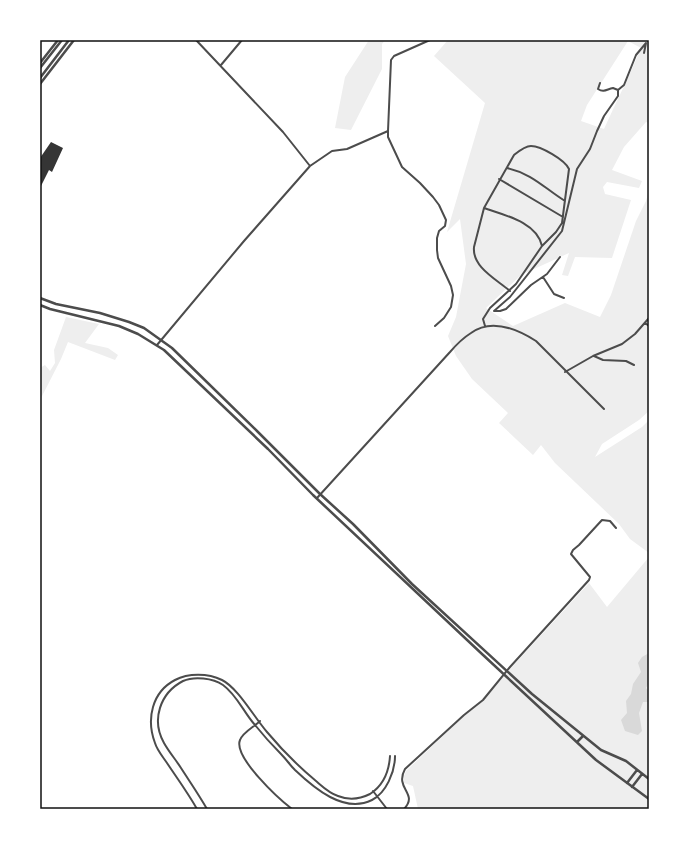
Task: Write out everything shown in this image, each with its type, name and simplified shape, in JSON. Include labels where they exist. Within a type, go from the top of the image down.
[{"type":"street","points":[[40,62],[58,40]]},
{"type":"street","points":[[40,68],[62,40]]},
{"type":"street","points":[[40,78],[69,40]]},
{"type":"street","points":[[40,84],[74,40]]},
{"type":"street","points":[[196,40],[283,132],[310,166]]},
{"type":"street","points":[[221,66],[242,40]]},
{"type":"street","points":[[430,40],[394,56],[391,60],[388,137],[402,167],[433,197],[439,205],[446,220],[445,226],[439,232],[437,238],[437,250],[438,258],[451,286],[453,295],[451,307],[444,318],[435,326]]},
{"type":"street","points":[[618,90],[624,85],[636,55],[646,43],[644,53]]},
{"type":"street","points":[[600,83],[598,89],[601,91],[613,88],[618,90]]},
{"type":"street","points":[[560,257],[547,274],[531,285],[506,309],[494,311],[510,297],[562,231],[577,169],[590,149],[604,116],[618,96],[618,90]]},
{"type":"street","points":[[157,345],[310,166],[332,151],[347,149],[388,131]]},
{"type":"street","points":[[485,326],[483,319],[490,308],[510,291],[542,246],[556,232],[562,223],[569,169],[563,161],[531,146],[524,148],[514,155],[499,179],[484,208],[474,247],[475,259],[482,268],[510,291]]},
{"type":"street","points":[[507,168],[526,174],[546,186],[566,201]]},
{"type":"street","points":[[499,179],[563,217]]},
{"type":"street","points":[[484,208],[518,220],[540,238],[542,246]]},
{"type":"street","points":[[543,277],[554,294],[564,298]]},
{"type":"street","points":[[40,298],[68,307],[100,313],[120,319],[144,328],[161,339],[185,360],[418,589],[532,694],[604,752],[618,757],[649,779]]},
{"type":"street","points":[[40,305],[50,309],[119,326],[138,334],[164,350],[268,449],[316,498],[596,760],[649,800]]},
{"type":"street","points":[[565,372],[593,356],[622,344],[635,334],[649,318]]},
{"type":"street","points":[[645,323],[649,326]]},
{"type":"street","points":[[316,498],[450,352],[472,332],[485,326],[506,326],[524,334],[536,342],[604,409]]},
{"type":"street","points":[[593,356],[603,360],[626,361],[634,365]]},
{"type":"street","points":[[404,809],[409,800],[409,796],[402,784],[401,776],[405,769],[464,715],[483,700],[510,667],[589,580],[590,577],[571,554],[573,550],[580,545],[602,520],[605,519],[610,521],[616,528]]},
{"type":"street","points":[[197,809],[155,744],[151,725],[154,702],[161,691],[169,683],[188,675],[210,675],[232,686],[266,730],[290,757],[326,790],[338,796],[349,799],[364,797],[373,791],[384,781],[387,774],[390,756]]},
{"type":"street","points":[[207,809],[164,742],[159,730],[158,716],[163,699],[171,688],[185,680],[213,680],[224,685],[255,726],[302,777],[331,798],[348,803],[370,801],[386,787],[396,756]]},
{"type":"street","points":[[529,697],[532,694]]},
{"type":"street","points":[[260,721],[244,734],[240,740],[239,750],[266,786],[292,809]]},
{"type":"street","points":[[577,742],[583,736]]},
{"type":"street","points":[[627,783],[637,770]]},
{"type":"street","points":[[632,787],[642,774]]},
{"type":"street","points":[[373,791],[387,809]]},
{"type":"shaded area","points":[[369,40],[385,40],[382,44],[382,69],[351,130],[335,128],[345,77]]},
{"type":"shaded area","points":[[448,40],[649,40],[649,123],[646,122],[624,147],[612,170],[642,181],[639,188],[607,182],[603,187],[605,194],[631,200],[612,258],[575,257],[568,276],[562,275],[569,253],[521,275],[486,308],[513,326],[565,303],[600,317],[611,295],[636,221],[646,201],[649,190],[649,411],[639,420],[602,444],[595,457],[642,427],[649,420],[649,553],[630,539],[619,524],[555,463],[541,445],[533,455],[499,423],[508,413],[472,379],[456,356],[448,336],[456,317],[466,264],[460,219],[447,232],[485,103],[434,56]],"holes":[[[628,41],[641,48],[604,129],[581,121],[587,105]]]},
{"type":"shaded area","points":[[66,317],[99,324],[85,343],[108,348],[118,355],[115,360],[68,342],[40,400],[40,368],[45,365],[50,371],[55,363],[54,350]]},
{"type":"shaded area","points":[[649,557],[649,809],[418,809],[413,786],[404,783],[406,771],[465,715],[484,700],[510,669],[589,583],[607,607]]},
{"type":"shaded area","points":[[649,653],[649,682],[646,688],[649,692],[649,702],[643,702],[639,713],[642,731],[638,735],[625,731],[621,720],[627,713],[626,701],[631,694],[633,684],[641,672],[638,663],[642,657]]},
{"type":"building","points":[[51,142],[63,148],[52,172],[49,170],[40,188],[40,158]]}]
